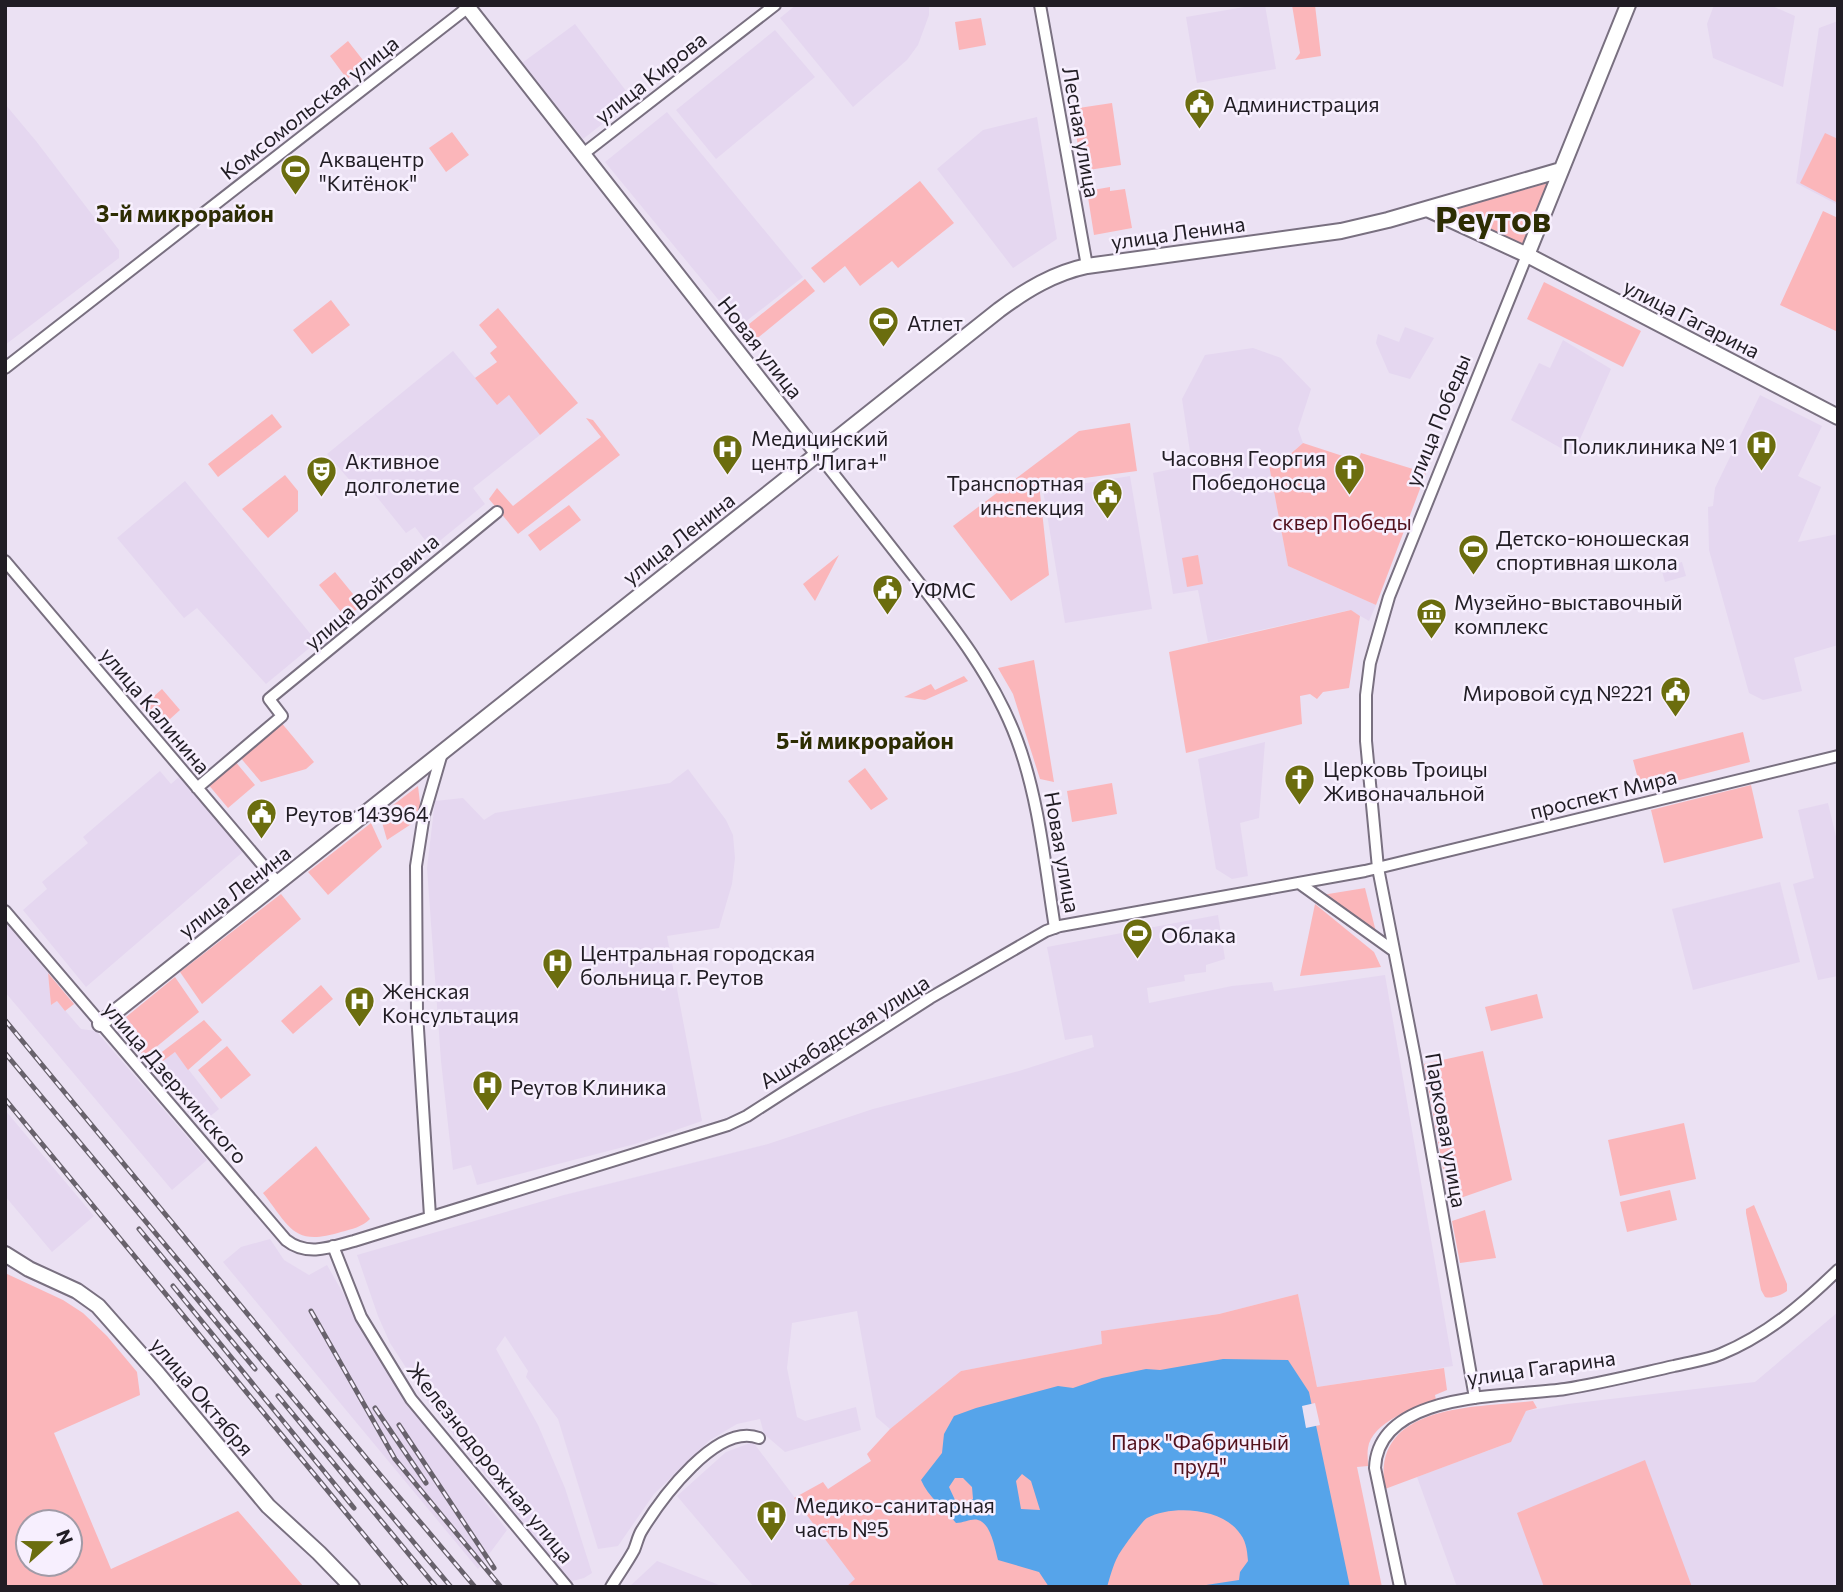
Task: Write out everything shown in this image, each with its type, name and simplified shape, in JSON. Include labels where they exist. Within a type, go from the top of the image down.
[{"type":"street","name":"улица Кирова","points":[[583,155],[775,5]]},
{"type":"street","name":"Лесная улица","points":[[1040,5],[1087,266]]},
{"type":"street","name":"улица Победы","points":[[1378,868],[1365,719],[1370,663],[1389,597],[1628,5]]},
{"type":"street","name":"Новая улица","points":[[468,6],[953,626],[982,668],[1000,701],[1020,748],[1031,793],[1055,928]]},
{"type":"street","name":"Комсомольская улица","points":[[5,368],[468,6]]},
{"type":"street","name":"улица Ленина","points":[[100,1024],[1010,301],[1054,276],[1087,266],[1341,231],[1561,170]]},
{"type":"street","points":[[1427,209],[1527,256]]},
{"type":"street","name":"улица Гагарина","points":[[1527,256],[1838,417]]},
{"type":"street","name":"улица Войтовича","points":[[197,788],[282,716],[270,699],[496,512]]},
{"type":"street","name":"улица Калинина","points":[[5,561],[278,883]]},
{"type":"street","points":[[430,1216],[417,1013],[416,866],[424,816],[443,750]]},
{"type":"street","name":"проспект Мира","points":[[1378,868],[1771,770],[1838,756]]},
{"type":"street","name":"Ашхабадская улица","points":[[333,1246],[738,1121],[930,999],[1055,928],[1378,868]]},
{"type":"street","name":"Парковая улица","points":[[1378,868],[1475,1398]]},
{"type":"street","points":[[1299,883],[1394,951]]},
{"type":"street","name":"улица Дзержинского","points":[[5,911],[286,1241],[305,1250],[333,1246]]},
{"type":"street","name":"Железнодорожная улица","points":[[333,1246],[361,1317],[411,1399],[567,1587]]},
{"type":"street","name":"улица Октября","points":[[5,1254],[29,1269],[77,1291],[98,1307],[158,1374],[268,1506],[352,1587]]},
{"type":"street","name":"улица Гагарина","points":[[1400,1587],[1375,1468],[1375,1453],[1383,1438],[1397,1425],[1418,1413],[1457,1400],[1538,1393],[1604,1383],[1719,1355],[1755,1337],[1792,1313],[1838,1270]]},
{"type":"street","points":[[611,1587],[633,1550],[640,1532],[670,1491],[713,1447],[741,1435],[759,1438]]},
{"type":"shaded area","points":[[796,5],[929,5],[929,15],[918,45],[907,60],[853,107],[780,18]]},
{"type":"shaded area","points":[[1265,5],[1276,69],[1197,83],[1186,17]]},
{"type":"shaded area","points":[[1714,5],[1770,5],[1795,16],[1783,87],[1713,58],[1707,24]]},
{"type":"shaded area","points":[[1838,21],[1838,205],[1796,183],[1819,28]]},
{"type":"shaded area","points":[[575,24],[633,100],[583,139],[522,63]]},
{"type":"shaded area","points":[[775,30],[815,77],[716,159],[676,110]]},
{"type":"shaded area","points":[[5,104],[119,250],[119,258],[5,345]]},
{"type":"shaded area","points":[[667,112],[803,277],[740,326],[605,162]]},
{"type":"shaded area","points":[[1037,117],[1057,239],[1013,268],[937,169],[983,130]]},
{"type":"shaded area","points":[[1405,327],[1434,338],[1410,379],[1389,373],[1376,343],[1378,334],[1399,342]]},
{"type":"shaded area","points":[[1563,340],[1611,369],[1573,455],[1511,420],[1539,363],[1550,368]]},
{"type":"shaded area","points":[[1253,348],[1281,358],[1311,389],[1298,429],[1303,443],[1279,463],[1277,451],[1267,453],[1288,566],[1376,605],[1369,621],[1350,610],[1208,642],[1198,590],[1173,594],[1153,473],[1192,465],[1182,399],[1205,355]]},
{"type":"shaded area","points":[[453,351],[497,404],[509,395],[540,435],[473,488],[485,504],[431,548],[415,527],[406,533],[368,486],[360,492],[327,454]]},
{"type":"shaded area","points":[[1760,395],[1822,426],[1798,476],[1821,487],[1798,542],[1838,534],[1838,645],[1794,658],[1802,691],[1763,700],[1749,693],[1709,550],[1708,507],[1713,506],[1715,488]]},
{"type":"shaded area","points":[[1130,476],[1152,609],[1065,623],[1043,490]]},
{"type":"shaded area","points":[[185,481],[313,637],[313,645],[266,684],[197,608],[184,618],[117,538]]},
{"type":"shaded area","points":[[1682,562],[1686,576],[1665,582],[1661,568]]},
{"type":"shaded area","points":[[1265,742],[1259,818],[1240,823],[1248,876],[1232,879],[1216,869],[1198,759]]},
{"type":"shaded area","name":"Центральная городская больница г. Реутов","points":[[688,769],[726,820],[733,835],[735,858],[732,884],[719,928],[667,936],[702,1121],[635,1144],[477,1185],[471,1165],[453,1170],[441,1061],[427,868],[435,801],[463,798],[484,820],[495,813],[670,783]]},
{"type":"shaded area","points":[[160,771],[171,784],[180,776],[244,851],[86,987],[23,910],[47,889],[42,882],[88,843],[83,837]]},
{"type":"shaded area","points":[[1828,803],[1838,845],[1838,976],[1818,980],[1793,884],[1814,878],[1798,810]]},
{"type":"shaded area","points":[[1780,882],[1800,962],[1693,990],[1672,909]]},
{"type":"shaded area","points":[[1218,915],[1225,959],[1206,965],[1206,972],[1184,975],[1185,981],[1147,988],[1149,1003],[1232,986],[1272,982],[1274,991],[1385,975],[1453,1366],[1317,1387],[1298,1294],[1219,1314],[1102,1331],[1103,1344],[961,1371],[890,1429],[876,1417],[857,1311],[792,1323],[787,1368],[797,1417],[805,1421],[856,1407],[861,1430],[785,1452],[764,1434],[760,1419],[737,1424],[710,1440],[654,1494],[618,1546],[598,1549],[558,1419],[526,1377],[528,1371],[505,1336],[496,1349],[538,1425],[565,1488],[592,1573],[569,1582],[429,1403],[390,1343],[357,1255],[564,1195],[768,1144],[873,1109],[1019,1071],[1094,1047],[1092,1035],[1065,1040],[1047,947]]},
{"type":"shaded area","points":[[5,922],[48,973],[51,1005],[57,1001],[81,1029],[96,1031],[207,1160],[172,1190],[5,992]]},
{"type":"shaded area","points":[[126,1017],[145,1041],[139,1051],[118,1025]]},
{"type":"shaded area","points":[[175,1052],[219,1109],[202,1123],[155,1067]]},
{"type":"shaded area","points":[[5,1110],[94,1216],[52,1252],[5,1196]]},
{"type":"shaded area","points":[[270,1239],[284,1260],[309,1275],[327,1265],[399,1391],[507,1530],[478,1569],[223,1262],[241,1247]]},
{"type":"shaded area","points":[[1838,1312],[1838,1587],[1457,1587],[1417,1477],[1511,1442],[1526,1411],[1755,1382]]},
{"type":"shaded area","name":"Медико-санитарная часть №5","points":[[753,1442],[856,1579],[846,1587],[754,1587],[677,1496],[726,1452]]},
{"type":"shaded area","points":[[657,1561],[719,1585],[722,1587],[629,1587]]},
{"type":"green space","points":[[1292,5],[1315,5],[1321,56],[1295,60],[1300,53]]},
{"type":"green space","points":[[981,18],[986,45],[959,50],[955,22]]},
{"type":"green space","points":[[348,41],[366,64],[347,79],[330,56]]},
{"type":"green space","points":[[1112,103],[1121,165],[1082,171],[1072,109]]},
{"type":"green space","points":[[452,132],[469,155],[446,172],[429,148]]},
{"type":"green space","points":[[1825,133],[1838,139],[1838,203],[1800,183]]},
{"type":"green space","points":[[920,181],[954,223],[898,268],[892,261],[860,286],[845,266],[824,283],[811,268]]},
{"type":"green space","points":[[1547,183],[1522,248],[1447,212]]},
{"type":"green space","points":[[1110,187],[1110,191],[1125,189],[1132,228],[1094,235],[1087,191]]},
{"type":"green space","points":[[1823,211],[1838,218],[1838,332],[1780,305]]},
{"type":"green space","points":[[805,279],[815,291],[748,346],[738,333]]},
{"type":"green space","points":[[1544,282],[1641,331],[1623,367],[1527,319]]},
{"type":"green space","points":[[331,300],[350,325],[312,354],[293,330]]},
{"type":"green space","points":[[498,308],[578,403],[540,435],[509,395],[497,405],[475,378],[497,362],[490,353],[497,347],[479,325]]},
{"type":"green space","points":[[272,414],[282,427],[218,477],[208,464]]},
{"type":"green space","points":[[586,418],[593,420],[620,455],[518,534],[489,499],[497,488],[513,506],[601,437]]},
{"type":"green space","points":[[1130,423],[1137,471],[1039,484],[1049,575],[1011,601],[953,526],[1079,431]]},
{"type":"green space","name":"сквер Победы","points":[[1303,443],[1358,461],[1361,453],[1426,473],[1376,605],[1288,566],[1269,465],[1280,463]]},
{"type":"green space","points":[[285,475],[298,491],[298,511],[268,538],[242,509]]},
{"type":"green space","points":[[569,505],[581,520],[540,551],[528,535]]},
{"type":"green space","points":[[839,555],[815,601],[803,584]]},
{"type":"green space","points":[[1198,555],[1203,584],[1187,587],[1182,558]]},
{"type":"green space","points":[[335,572],[362,605],[346,618],[319,585]]},
{"type":"green space","points":[[1351,610],[1360,616],[1349,688],[1323,692],[1317,699],[1310,694],[1300,696],[1302,724],[1186,753],[1169,652]]},
{"type":"green space","points":[[1034,660],[1054,782],[1040,779],[1013,694],[998,668]]},
{"type":"green space","points":[[964,676],[968,681],[925,700],[904,697],[931,684],[935,690]]},
{"type":"green space","points":[[162,689],[180,710],[160,728],[142,707]]},
{"type":"green space","points":[[280,721],[314,762],[306,769],[261,782],[239,756]]},
{"type":"green space","points":[[1743,732],[1750,762],[1641,790],[1633,760]]},
{"type":"green space","points":[[234,760],[255,785],[228,808],[207,783]]},
{"type":"green space","points":[[865,768],[888,799],[871,810],[848,781]]},
{"type":"green space","points":[[1112,783],[1117,814],[1072,822],[1067,791]]},
{"type":"green space","points":[[1751,785],[1763,838],[1664,863],[1651,810]]},
{"type":"green space","points":[[418,786],[421,811],[384,812]]},
{"type":"green space","points":[[381,819],[419,819],[387,840]]},
{"type":"green space","points":[[371,823],[382,847],[328,895],[308,872]]},
{"type":"green space","points":[[1365,888],[1377,936],[1322,895]]},
{"type":"green space","points":[[281,894],[301,919],[202,1004],[180,972]]},
{"type":"green space","points":[[1315,904],[1374,952],[1381,967],[1300,976]]},
{"type":"green space","points":[[48,973],[74,1004],[65,1011],[57,1001],[51,1005]]},
{"type":"green space","points":[[175,977],[199,1012],[144,1057],[139,1051],[144,1041],[126,1017]]},
{"type":"green space","points":[[321,985],[333,999],[293,1034],[281,1021]]},
{"type":"green space","points":[[1537,994],[1543,1018],[1491,1031],[1485,1007]]},
{"type":"green space","points":[[204,1020],[222,1040],[188,1070],[175,1052],[155,1067],[150,1061]]},
{"type":"green space","points":[[227,1046],[251,1075],[221,1099],[198,1070]]},
{"type":"green space","points":[[1483,1051],[1512,1180],[1449,1202],[1424,1064]]},
{"type":"green space","points":[[1684,1123],[1696,1179],[1620,1196],[1608,1140]]},
{"type":"green space","points":[[316,1146],[370,1219],[364,1224],[325,1236],[302,1235],[287,1224],[263,1193]]},
{"type":"green space","points":[[1670,1190],[1677,1220],[1627,1232],[1620,1202]]},
{"type":"green space","points":[[1754,1205],[1787,1284],[1787,1291],[1773,1297],[1765,1297],[1761,1290],[1746,1213],[1746,1209]]},
{"type":"green space","points":[[1485,1210],[1496,1258],[1460,1263],[1452,1221]]},
{"type":"green space","points":[[5,1273],[63,1300],[83,1313],[107,1336],[137,1372],[140,1395],[54,1433],[111,1569],[238,1511],[304,1587],[5,1587]]},
{"type":"green space","name":"Парк \"Фабричный пруд\"","points":[[1298,1294],[1317,1387],[1444,1368],[1447,1390],[1435,1395],[1436,1400],[1406,1411],[1386,1423],[1371,1439],[1368,1466],[1357,1467],[1382,1587],[846,1587],[855,1579],[794,1498],[823,1482],[828,1489],[871,1461],[867,1454],[890,1429],[961,1371],[1102,1344],[1101,1331],[1219,1314]]},
{"type":"green space","points":[[1533,1401],[1537,1408],[1526,1411],[1511,1442],[1385,1489],[1385,1461],[1394,1440],[1410,1425],[1432,1415],[1457,1409]]},
{"type":"green space","points":[[1645,1460],[1692,1587],[1544,1587],[1517,1513]]},
{"type":"water","points":[[1223,1359],[1288,1360],[1309,1392],[1350,1587],[1193,1587],[1239,1580],[1240,1572],[1248,1561],[1246,1545],[1238,1531],[1220,1517],[1182,1510],[1157,1514],[1144,1520],[1118,1556],[1107,1587],[1049,1587],[1039,1572],[998,1560],[986,1526],[976,1520],[956,1523],[932,1497],[921,1480],[942,1453],[944,1434],[954,1416],[1058,1386],[1073,1388],[1102,1378],[1146,1369],[1160,1370]],"holes":[[[1022,1474],[1031,1481],[1040,1510],[1021,1509],[1016,1481]],[[955,1478],[963,1478],[972,1487],[973,1499],[964,1504],[955,1500],[949,1487]]]},
{"type":"pier","points":[[1315,1403],[1320,1425],[1306,1428],[1302,1406]]},
{"type":"railway","points":[[5,1020],[475,1587]]},
{"type":"railway","points":[[5,1053],[451,1587]]},
{"type":"railway","points":[[5,1099],[407,1587]]},
{"type":"railway","points":[[139,1229],[255,1369]]},
{"type":"railway","points":[[173,1286],[354,1508]]},
{"type":"railway","points":[[311,1311],[395,1459],[501,1587]]},
{"type":"railway","points":[[278,1396],[436,1587]]},
{"type":"railway","points":[[375,1408],[426,1483]]},
{"type":"railway","points":[[399,1425],[494,1568]]},
{"type":"place","name":"Администрация","points":[[1200,130]]},
{"type":"place","name":"Аквацентр \"Китёнок\"","points":[[296,197]]},
{"type":"place","name":"Атлет","points":[[884,349]]},
{"type":"place","name":"Поликлиника № 1","points":[[1761,472]]},
{"type":"place","name":"Медицинский центр \"Лига+\"","points":[[728,476]]},
{"type":"place","name":"Часовня Георгия Победоносца","points":[[1349,496]]},
{"type":"place","name":"Активное долголетие","points":[[322,499]]},
{"type":"place","name":"Транспортная инспекция","points":[[1107,521]]},
{"type":"place","name":"Детско-юношеская спортивная школа","points":[[1473,576]]},
{"type":"place","name":"УФМС","points":[[888,616]]},
{"type":"place","name":"Музейно-выставочный комплекс","points":[[1431,640]]},
{"type":"place","name":"Мировой суд №221","points":[[1676,719]]},
{"type":"place","name":"Церковь Троицы Живоначальной","points":[[1300,807]]},
{"type":"place","name":"Реутов 143964","points":[[262,840]]},
{"type":"place","name":"Облака","points":[[1138,961]]},
{"type":"place","name":"Центральная городская больница г. Реутов","points":[[557,991]]},
{"type":"place","name":"Женская Консультация","points":[[359,1029]]},
{"type":"place","name":"Реутов Клиника","points":[[487,1113]]},
{"type":"place","name":"Медико-санитарная часть №5","points":[[772,1543]]},
{"type":"district","name":"3-й микрорайон","points":[[185,213]]},
{"type":"district","name":"Реутов","points":[[1493,217]]},
{"type":"district","name":"5-й микрорайон","points":[[865,740]]}]
